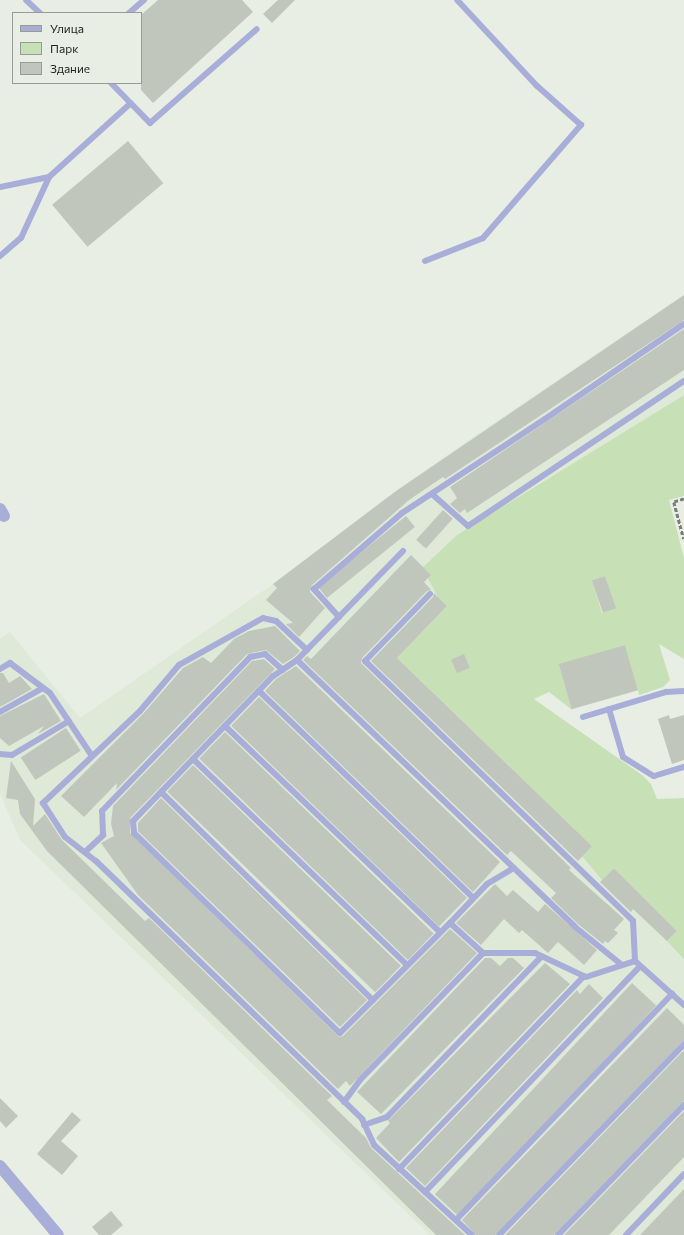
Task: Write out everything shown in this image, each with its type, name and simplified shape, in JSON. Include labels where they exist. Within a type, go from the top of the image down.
[{"type":"street","points":[[0,1166],[58,1235]]},
{"type":"lane","points":[[26,0],[39,12]]},
{"type":"lane","points":[[130,12],[144,0]]},
{"type":"lane","points":[[425,261],[483,238],[581,125],[536,86],[457,0]]},
{"type":"lane","points":[[113,84],[150,123],[257,29]]},
{"type":"lane","points":[[0,256],[20,238],[49,177],[131,103]]},
{"type":"lane","points":[[0,187],[49,177]]},
{"type":"lane","points":[[339,617],[314,589],[402,513],[684,324]]},
{"type":"lane","points":[[432,494],[468,526],[684,381]]},
{"type":"lane","points":[[402,551],[307,650],[259,691],[133,821],[134,833],[340,1034],[487,884],[514,868]]},
{"type":"lane","points":[[430,594],[365,661],[633,922],[634,961],[684,1005]]},
{"type":"lane","points":[[307,650],[276,621],[263,618],[179,666],[140,710],[43,803],[65,837],[85,852],[344,1102],[364,1125],[374,1146],[472,1235]]},
{"type":"lane","points":[[85,852],[103,835],[102,811],[250,657],[265,654],[283,670]]},
{"type":"lane","points":[[297,660],[575,927],[622,965]]},
{"type":"lane","points":[[0,669],[10,663],[44,688],[69,721],[92,756]]},
{"type":"lane","points":[[0,712],[44,688]]},
{"type":"lane","points":[[259,691],[473,898]]},
{"type":"lane","points":[[583,717],[666,692],[684,691]]},
{"type":"lane","points":[[609,709],[623,757],[654,776],[684,767]]},
{"type":"lane","points":[[0,754],[12,755],[69,721]]},
{"type":"lane","points":[[225,726],[440,932]]},
{"type":"lane","points":[[193,759],[407,965]]},
{"type":"lane","points":[[161,792],[373,1000]]},
{"type":"lane","points":[[450,922],[483,953],[535,953],[584,976]]},
{"type":"lane","points":[[344,1102],[360,1080],[483,953]]},
{"type":"lane","points":[[364,1125],[387,1117],[542,956]]},
{"type":"lane","points":[[399,1169],[584,976],[634,961]]},
{"type":"lane","points":[[425,1192],[640,966]]},
{"type":"lane","points":[[456,1220],[672,994]]},
{"type":"lane","points":[[499,1235],[684,1044]]},
{"type":"lane","points":[[558,1235],[684,1105]]},
{"type":"lane","points":[[626,1235],[684,1174]]},
{"type":"path","points":[[684,499],[674,502],[684,538]]},
{"type":"shaded area","points":[[684,295],[684,395],[457,535],[422,568],[438,597],[447,606],[397,658],[684,938],[684,1235],[430,1235],[20,840],[0,794],[0,639],[10,632],[80,718],[273,584],[396,491],[476,435]]},
{"type":"green space","points":[[684,395],[684,496],[669,500],[684,558],[684,659],[659,644],[670,680],[663,687],[639,695],[625,645],[559,665],[572,710],[549,692],[534,699],[642,775],[651,784],[657,799],[684,798],[684,959],[667,941],[677,931],[614,868],[602,880],[582,856],[592,846],[397,658],[447,606],[438,597],[422,568],[457,535]],"holes":[[[605,576],[615,608],[602,613],[592,581]]]},
{"type":"building","points":[[158,0],[242,0],[253,12],[153,103],[141,90],[142,14]]},
{"type":"building","points":[[278,0],[295,0],[272,23],[263,14]]},
{"type":"building","points":[[128,141],[163,183],[88,247],[52,205]]},
{"type":"building","points":[[684,295],[684,320],[445,479],[443,477],[409,500],[311,586],[310,592],[325,608],[299,637],[286,624],[293,623],[266,600],[277,588],[273,584],[396,491]]},
{"type":"building","points":[[684,329],[684,370],[467,513],[465,509],[460,513],[450,504],[457,498],[450,487]]},
{"type":"building","points":[[443,510],[453,519],[426,548],[416,540]]},
{"type":"building","points":[[406,516],[415,527],[327,598],[318,587]]},
{"type":"building","points":[[411,555],[431,575],[424,582],[431,590],[427,591],[362,658],[361,663],[571,868],[569,870],[624,919],[614,930],[618,933],[608,943],[605,941],[603,944],[578,924],[551,898],[556,893],[511,851],[507,855],[303,660],[307,656],[311,659]]},
{"type":"building","points":[[605,576],[616,608],[603,613],[592,581]]},
{"type":"building","points":[[434,593],[447,606],[397,658],[592,846],[578,861],[371,661],[433,597]]},
{"type":"building","points":[[275,626],[300,651],[294,657],[283,664],[266,650],[247,654],[116,790],[117,783],[84,817],[61,796],[143,714],[183,668],[203,657],[211,663],[234,639],[249,631]]},
{"type":"building","points":[[625,645],[638,690],[572,709],[559,664]]},
{"type":"building","points":[[464,654],[470,668],[457,673],[451,659]]},
{"type":"building","points":[[264,659],[275,669],[130,818],[130,833],[339,1037],[343,1036],[450,929],[477,953],[350,1086],[346,1081],[338,1089],[138,895],[101,843],[114,836],[111,824],[113,806],[252,661]]},
{"type":"building","points":[[296,666],[500,862],[473,892],[265,691],[276,679]]},
{"type":"building","points":[[0,673],[3,673],[9,683],[20,676],[32,689],[0,707]]},
{"type":"building","points":[[44,694],[61,721],[38,734],[44,726],[9,746],[0,738],[0,716]]},
{"type":"building","points":[[259,697],[467,898],[439,927],[231,726]]},
{"type":"building","points":[[669,715],[670,719],[684,715],[684,760],[672,764],[658,719]]},
{"type":"building","points":[[66,728],[81,751],[35,780],[21,757]]},
{"type":"building","points":[[225,732],[434,933],[408,960],[199,759]]},
{"type":"building","points":[[11,761],[35,799],[33,826],[45,814],[62,840],[145,921],[149,918],[332,1096],[327,1100],[366,1138],[371,1148],[465,1235],[436,1235],[47,851],[20,814],[18,800],[6,798]]},
{"type":"building","points":[[193,765],[401,966],[375,992],[167,792]]},
{"type":"building","points":[[161,798],[367,1000],[340,1027],[138,831],[138,823]]},
{"type":"building","points":[[614,868],[677,931],[667,941],[633,909],[631,912],[600,882]]},
{"type":"building","points":[[495,884],[507,896],[513,890],[538,912],[545,904],[597,950],[584,965],[558,942],[548,953],[522,930],[519,933],[504,919],[481,945],[456,923]]},
{"type":"building","points":[[485,958],[491,958],[500,966],[508,958],[513,958],[524,968],[381,1114],[357,1092]]},
{"type":"building","points":[[545,963],[570,984],[399,1162],[376,1138],[390,1123],[388,1121]]},
{"type":"building","points":[[632,983],[656,1006],[459,1217],[435,1194]]},
{"type":"building","points":[[589,984],[603,998],[425,1186],[406,1168],[577,990],[580,994]]},
{"type":"building","points":[[667,1008],[684,1025],[684,1040],[495,1235],[476,1235],[462,1220]]},
{"type":"building","points":[[684,1050],[684,1101],[554,1235],[505,1235]]},
{"type":"building","points":[[0,1098],[18,1116],[6,1128],[0,1121]]},
{"type":"building","points":[[684,1111],[684,1157],[609,1235],[564,1235]]},
{"type":"building","points":[[72,1112],[81,1120],[61,1141],[78,1156],[62,1175],[37,1154]]},
{"type":"building","points":[[684,1189],[684,1235],[640,1235]]},
{"type":"building","points":[[111,1211],[123,1225],[111,1235],[99,1235],[92,1227]]}]
